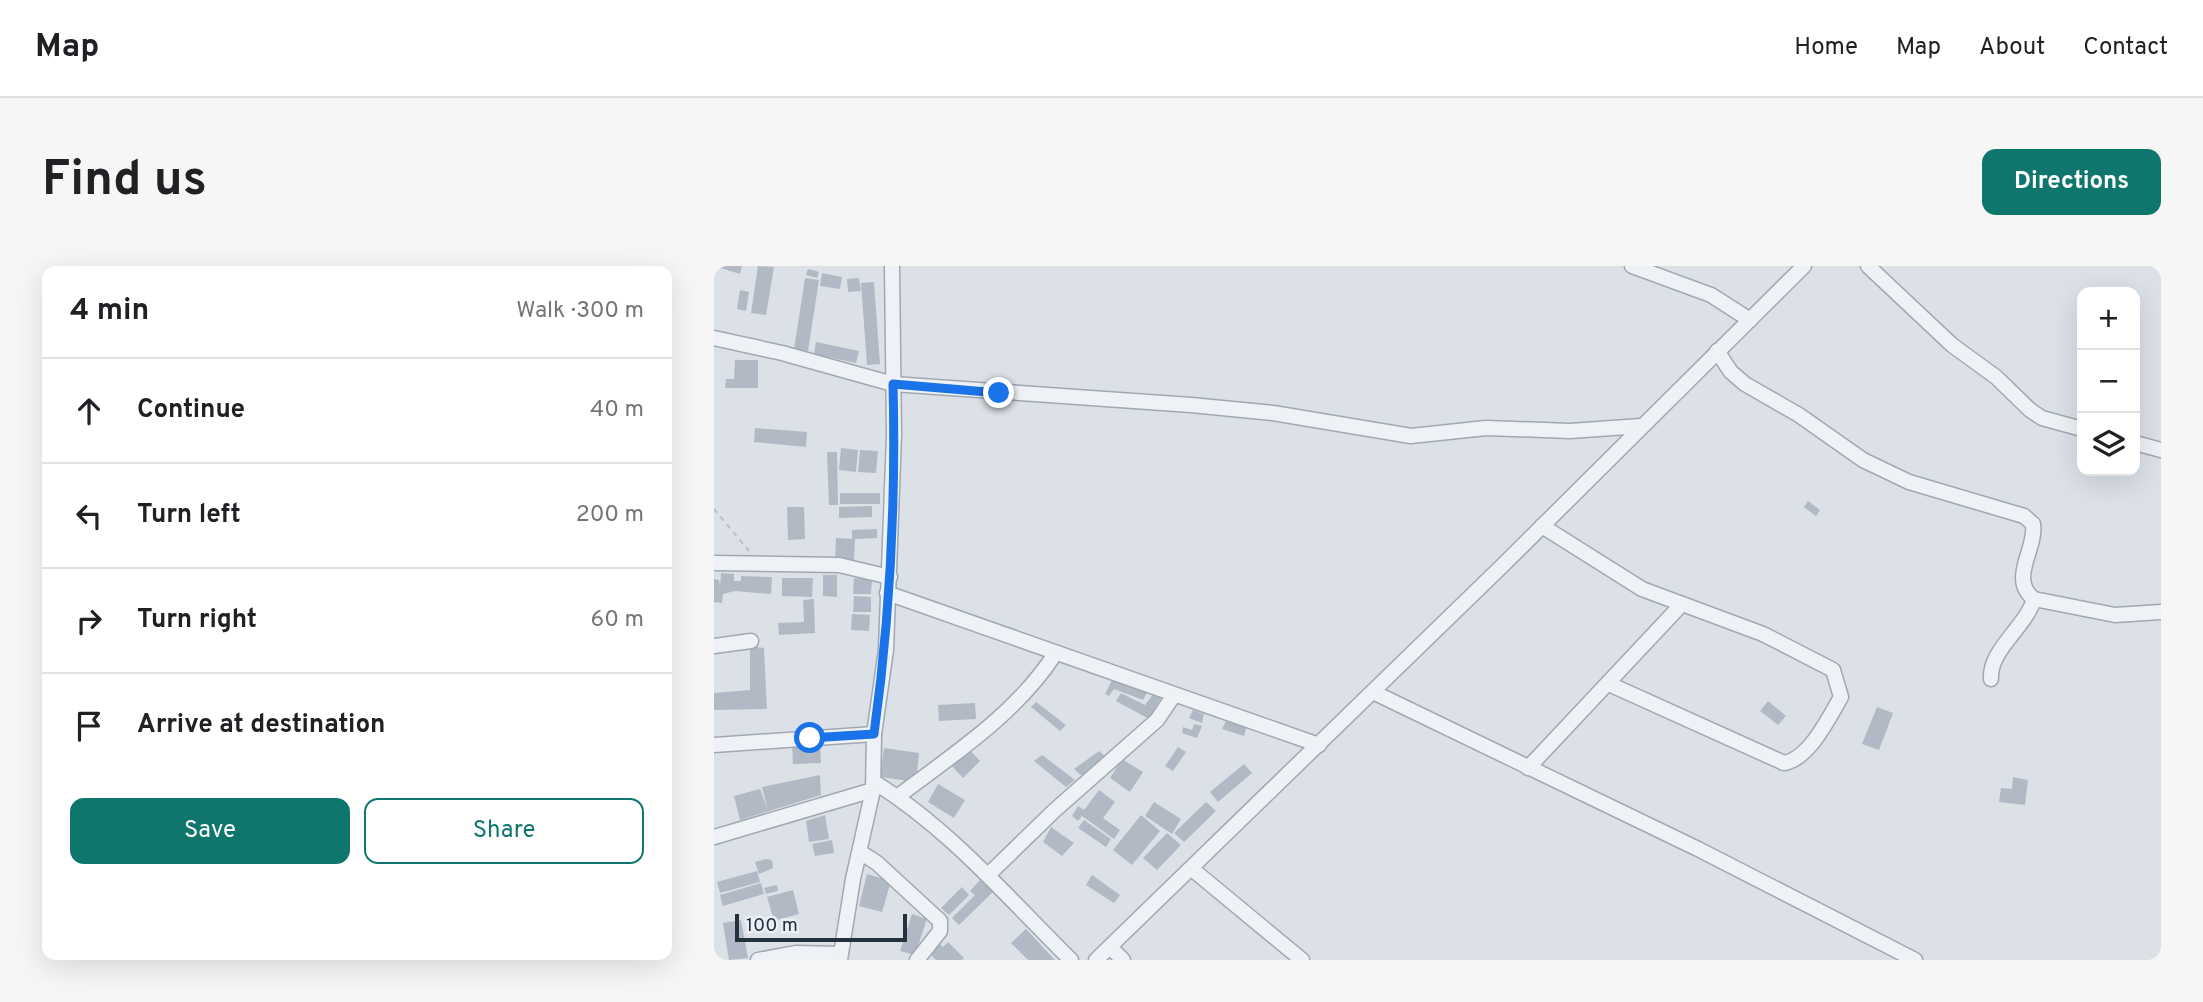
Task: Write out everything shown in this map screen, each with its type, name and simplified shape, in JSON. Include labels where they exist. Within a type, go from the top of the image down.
[{"type":"street","points":[[758,960],[796,953],[840,957],[874,786],[874,734],[886,650],[887,593],[890,577],[892,266]]},
{"type":"street","points":[[1632,266],[1711,295],[1750,320]]},
{"type":"street","points":[[1096,960],[1319,745],[1804,266]]},
{"type":"street","points":[[1868,266],[1952,345],[1996,377],[2030,410],[2042,418],[2077,428]]},
{"type":"street","points":[[714,338],[782,353],[893,384],[1273,413],[1411,436],[1486,428],[1570,431],[1641,426]]},
{"type":"street","points":[[1717,352],[1731,372],[1745,384],[1799,415],[1863,460],[1909,482],[2024,516],[2033,524],[2035,537],[2021,577],[2023,586],[2034,599],[2115,615],[2161,612]]},
{"type":"street","points":[[2140,444],[2161,450]]},
{"type":"street","points":[[1542,526],[1642,589],[1763,634],[1833,670],[1841,697],[1798,757],[1784,763],[1609,684]]},
{"type":"street","points":[[714,563],[766,566],[839,565],[890,577]]},
{"type":"street","points":[[887,593],[1319,745]]},
{"type":"street","points":[[1990,679],[1993,664],[2025,619],[2034,599]]},
{"type":"street","points":[[1528,768],[1682,604]]},
{"type":"street","points":[[714,646],[751,641]]},
{"type":"street","points":[[897,797],[1014,706],[1038,680],[1055,654]]},
{"type":"street","points":[[1373,692],[1915,960]]},
{"type":"street","points":[[988,875],[1055,810],[1157,720],[1174,695]]},
{"type":"street","points":[[714,745],[874,734]]},
{"type":"street","points":[[714,837],[874,786],[897,797],[988,875],[1071,960]]},
{"type":"street","points":[[860,852],[877,863],[940,921],[940,931],[916,960]]},
{"type":"street","points":[[1192,869],[1303,960]]},
{"type":"street","points":[[1111,948],[1123,960]]},
{"type":"path","points":[[714,509],[727,528],[766,566]]},
{"type":"building","points":[[714,266],[742,266],[740,274]]},
{"type":"building","points":[[758,266],[774,267],[766,315],[751,313]]},
{"type":"building","points":[[808,269],[819,272],[817,278],[806,275]]},
{"type":"building","points":[[822,273],[842,277],[840,289],[820,286]]},
{"type":"building","points":[[805,278],[819,280],[808,351],[794,349]]},
{"type":"building","points":[[859,278],[861,291],[848,292],[847,279]]},
{"type":"building","points":[[874,282],[880,364],[867,365],[861,283]]},
{"type":"building","points":[[740,290],[749,292],[746,311],[737,309]]},
{"type":"building","points":[[816,342],[859,351],[856,363],[814,354]]},
{"type":"building","points":[[735,360],[758,360],[758,388],[725,388],[726,379],[734,379]]},
{"type":"building","points":[[755,428],[807,432],[806,447],[754,442]]},
{"type":"building","points":[[841,448],[858,450],[856,472],[839,470]]},
{"type":"building","points":[[860,450],[878,451],[876,473],[858,472]]},
{"type":"building","points":[[827,452],[837,452],[838,505],[829,505]]},
{"type":"building","points":[[840,493],[880,493],[880,504],[840,504]]},
{"type":"building","points":[[1808,501],[1820,510],[1816,516],[1804,507]]},
{"type":"building","points":[[872,506],[872,517],[839,518],[839,507]]},
{"type":"building","points":[[787,507],[804,507],[805,539],[788,540]]},
{"type":"building","points":[[877,529],[877,538],[855,539],[854,562],[835,562],[836,538],[852,539],[852,530]]},
{"type":"building","points":[[721,573],[734,574],[734,581],[741,581],[741,576],[772,577],[771,594],[735,591],[723,594],[722,603],[714,602],[714,579],[719,580],[720,587]]},
{"type":"building","points":[[823,575],[837,575],[837,597],[823,596]]},
{"type":"building","points":[[782,578],[813,578],[812,597],[782,596]]},
{"type":"building","points":[[854,578],[872,579],[871,594],[853,594]]},
{"type":"building","points":[[854,596],[871,597],[871,612],[853,612]]},
{"type":"building","points":[[814,599],[815,633],[779,635],[778,623],[804,622],[803,600]]},
{"type":"building","points":[[852,614],[870,615],[869,631],[851,630]]},
{"type":"building","points":[[750,646],[764,648],[767,709],[714,710],[714,693],[750,690]]},
{"type":"building","points":[[1113,678],[1148,691],[1143,700],[1114,689],[1109,696],[1105,694]]},
{"type":"building","points":[[1121,693],[1145,705],[1154,693],[1162,696],[1149,719],[1116,701]]},
{"type":"building","points":[[1768,701],[1786,716],[1778,725],[1760,711]]},
{"type":"building","points":[[1036,702],[1066,725],[1060,731],[1031,707]]},
{"type":"building","points":[[975,703],[976,719],[939,721],[938,705]]},
{"type":"building","points":[[1877,707],[1893,713],[1879,750],[1862,744]]},
{"type":"building","points":[[1193,710],[1204,714],[1202,723],[1189,718]]},
{"type":"building","points":[[1227,719],[1247,726],[1244,736],[1222,729]]},
{"type":"building","points":[[1194,724],[1202,726],[1197,738],[1182,733],[1183,727],[1192,730]]},
{"type":"building","points":[[820,742],[821,763],[793,764],[792,743]]},
{"type":"building","points":[[1178,747],[1186,752],[1173,771],[1165,766]]},
{"type":"building","points":[[884,748],[919,753],[916,782],[880,777]]},
{"type":"building","points":[[968,748],[980,761],[963,778],[950,764]]},
{"type":"building","points":[[1099,751],[1106,757],[1083,777],[1074,769]]},
{"type":"building","points":[[1042,755],[1075,780],[1066,787],[1034,761]]},
{"type":"building","points":[[1122,759],[1143,772],[1130,792],[1110,778]]},
{"type":"building","points":[[1244,764],[1252,773],[1218,802],[1210,792]]},
{"type":"building","points":[[820,775],[821,795],[740,820],[734,796],[760,789],[768,810],[762,787]]},
{"type":"building","points":[[2013,777],[2028,780],[2025,805],[1999,802],[2001,788],[2012,789]]},
{"type":"building","points":[[938,784],[965,800],[954,818],[928,802]]},
{"type":"building","points":[[1099,790],[1115,802],[1103,818],[1120,830],[1114,839],[1082,816],[1078,821],[1072,816],[1078,806],[1084,810]]},
{"type":"building","points":[[1154,802],[1181,819],[1172,834],[1145,816]]},
{"type":"building","points":[[1206,802],[1216,811],[1184,842],[1174,833]]},
{"type":"building","points":[[825,815],[829,839],[809,842],[806,821]]},
{"type":"building","points":[[1141,815],[1160,831],[1132,865],[1113,850]]},
{"type":"building","points":[[1084,820],[1111,839],[1106,847],[1078,828]]},
{"type":"building","points":[[1051,827],[1074,843],[1062,856],[1043,842]]},
{"type":"building","points":[[1167,833],[1181,845],[1157,870],[1143,858]]},
{"type":"building","points":[[832,840],[834,853],[815,856],[812,844]]},
{"type":"building","points":[[772,860],[773,868],[759,874],[755,862]]},
{"type":"building","points":[[757,871],[760,882],[720,893],[717,882]]},
{"type":"building","points":[[867,874],[891,881],[882,912],[859,906]]},
{"type":"building","points":[[1092,875],[1120,895],[1114,903],[1086,885]]},
{"type":"building","points":[[980,880],[985,885],[989,882],[996,889],[959,925],[952,918],[975,895],[970,891]]},
{"type":"building","points":[[761,883],[764,894],[723,906],[720,895]]},
{"type":"building","points":[[777,885],[778,891],[766,894],[764,888]]},
{"type":"building","points":[[962,887],[969,895],[949,915],[941,908]]},
{"type":"building","points":[[793,890],[799,914],[774,921],[767,897]]},
{"type":"building","points":[[912,914],[927,919],[915,955],[900,951]]},
{"type":"building","points":[[741,920],[748,958],[729,960],[723,923]]},
{"type":"building","points":[[1026,929],[1055,960],[1028,960],[1011,943]]},
{"type":"building","points":[[948,942],[964,958],[962,960],[936,960],[929,953],[939,943],[943,947]]},
{"type":"route","points":[[810,738],[874,734],[886,650],[887,593],[890,577],[893,384],[999,393]]}]
